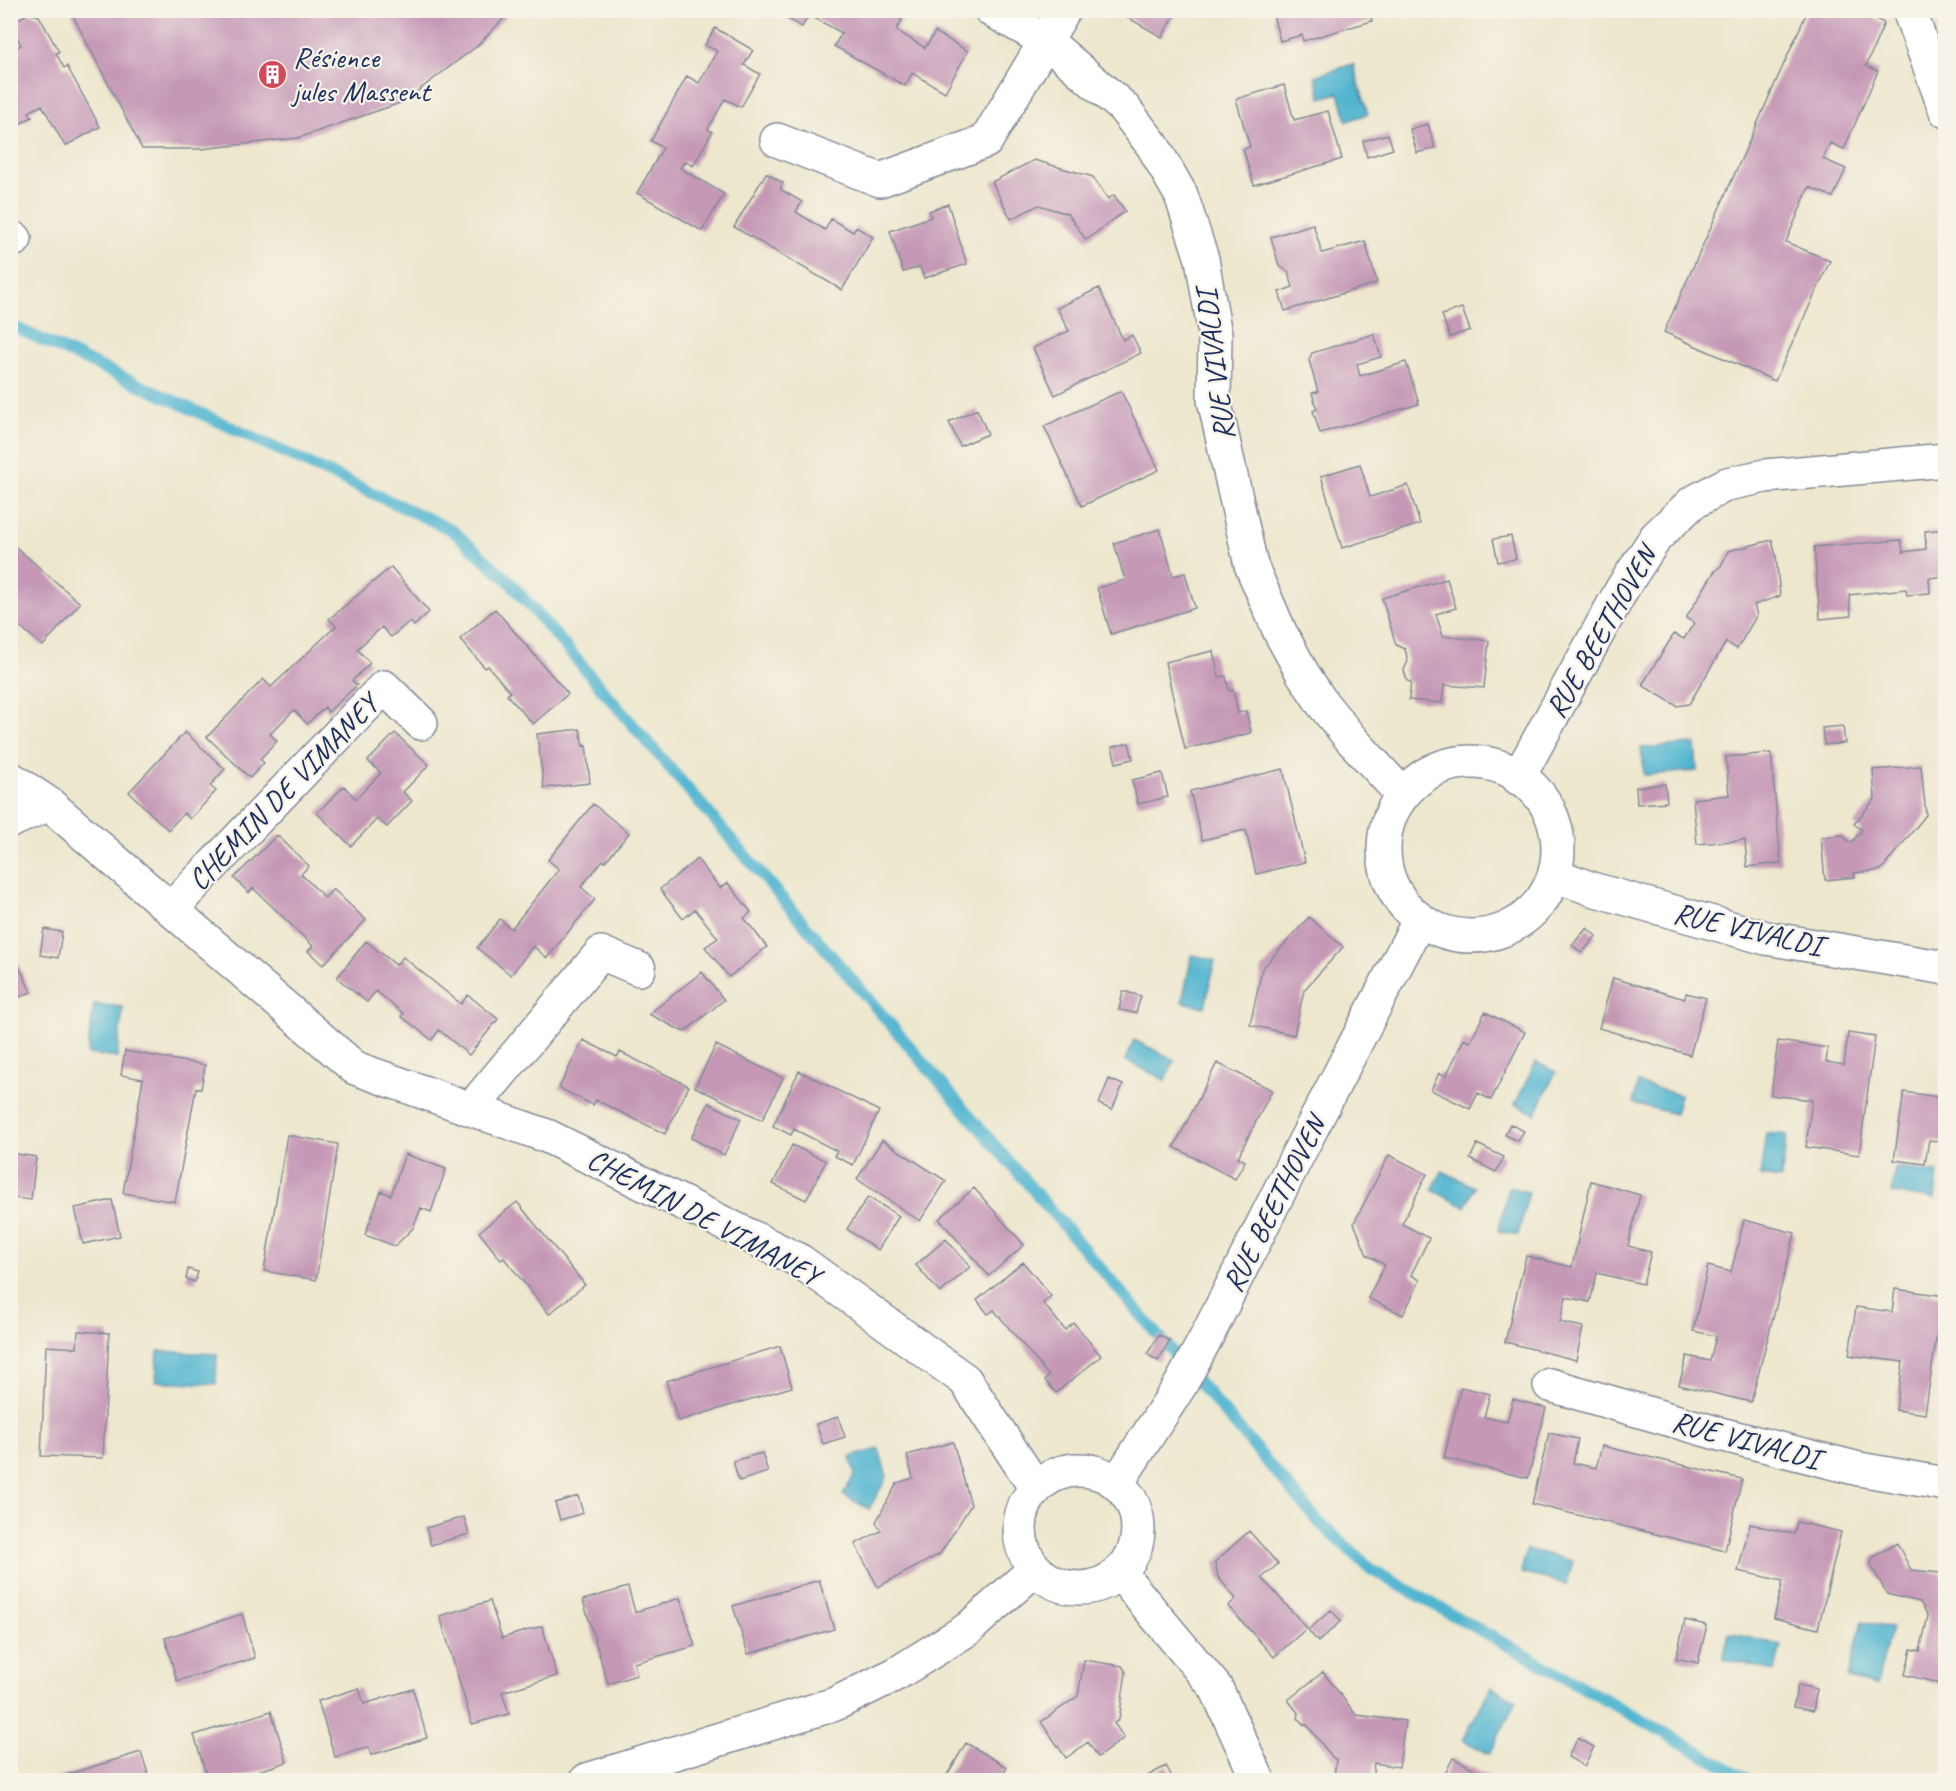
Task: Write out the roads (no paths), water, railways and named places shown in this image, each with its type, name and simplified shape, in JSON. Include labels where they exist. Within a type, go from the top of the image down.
[{"type":"street","name":"RUE VIVALDI","points":[[991,10],[1046,41],[1123,107],[1153,146],[1181,195],[1202,259],[1215,335],[1214,400],[1251,566],[1280,632],[1309,684],[1352,740],[1401,793]]},
{"type":"street","points":[[777,140],[880,180],[986,141],[1064,10]]},
{"type":"street","points":[[1909,10],[1946,111]]},
{"type":"street","name":"RUE BEETHOVEN","points":[[1518,778],[1622,589],[1656,537],[1692,503],[1727,484],[1765,476],[1946,460]]},
{"type":"street","name":"CHEMIN DE VIMANEY","points":[[171,909],[384,687],[421,723]]},
{"type":"street","points":[[1474,761],[1500,766],[1518,778],[1540,796],[1552,817],[1558,840],[1555,875],[1547,892],[1529,915],[1503,930],[1475,936],[1446,932],[1420,920],[1400,899],[1387,873],[1384,845],[1390,817],[1401,793],[1425,775],[1449,765],[1474,761]]},
{"type":"street","name":"CHEMIN DE VIMANEY","points":[[10,777],[49,804],[355,1068],[547,1136],[800,1261],[965,1380],[1036,1488]]},
{"type":"street","points":[[10,821],[49,804]]},
{"type":"street","name":"RUE VIVALDI","points":[[1555,875],[1592,889],[1766,938],[1946,968]]},
{"type":"street","name":"RUE BEETHOVEN","points":[[1117,1483],[1181,1384],[1207,1336],[1298,1154],[1420,920]]},
{"type":"street","points":[[471,1109],[601,953],[639,969]]},
{"type":"street","name":"RUE VIVALDI","points":[[1550,1385],[1720,1434],[1859,1469],[1946,1484]]},
{"type":"street","points":[[1084,1470],[1102,1474],[1117,1483],[1130,1498],[1137,1517],[1138,1537],[1131,1556],[1119,1572],[1104,1582],[1086,1588],[1067,1587],[1049,1580],[1035,1569],[1025,1554],[1020,1537],[1020,1519],[1026,1502],[1036,1488],[1050,1477],[1067,1471],[1084,1470]]},
{"type":"street","points":[[586,1780],[835,1704],[896,1674],[968,1629],[1035,1569]]},
{"type":"street","points":[[1119,1572],[1216,1688],[1258,1780]]},
{"type":"water","points":[[1353,64],[1368,114],[1347,121],[1339,93],[1321,98],[1315,76]]},
{"type":"water","points":[[1695,744],[1697,771],[1644,775],[1641,748]]},
{"type":"water","points":[[1192,955],[1215,960],[1205,1007],[1182,1002]]},
{"type":"water","points":[[94,1004],[123,1007],[117,1058],[87,1054]]},
{"type":"water","points":[[1134,1040],[1175,1060],[1165,1080],[1125,1060]]},
{"type":"water","points":[[1536,1062],[1556,1072],[1535,1114],[1515,1104]]},
{"type":"water","points":[[1638,1083],[1680,1095],[1675,1114],[1633,1103]]},
{"type":"water","points":[[1766,1133],[1787,1135],[1781,1179],[1760,1176]]},
{"type":"water","points":[[1895,1168],[1938,1173],[1935,1199],[1892,1193]]},
{"type":"water","points":[[1442,1171],[1475,1187],[1465,1207],[1432,1190]]},
{"type":"water","points":[[1509,1187],[1529,1192],[1518,1235],[1498,1231]]},
{"type":"water","points":[[158,1351],[217,1354],[216,1384],[156,1381]]},
{"type":"water","points":[[879,1449],[887,1477],[869,1509],[843,1495],[855,1474],[850,1457]]},
{"type":"water","points":[[1527,1549],[1573,1561],[1567,1584],[1521,1573]]},
{"type":"water","points":[[1862,1621],[1891,1627],[1877,1685],[1848,1678]]},
{"type":"water","points":[[1729,1633],[1781,1645],[1775,1671],[1723,1659]]},
{"type":"water","points":[[1491,1687],[1517,1701],[1489,1754],[1463,1740]]},
{"type":"waterway","points":[[10,325],[452,530],[508,580],[1318,1521],[1372,1570],[1749,1780]]},
{"type":"place","name":"Résience jules Massent","points":[[272,74]]}]
